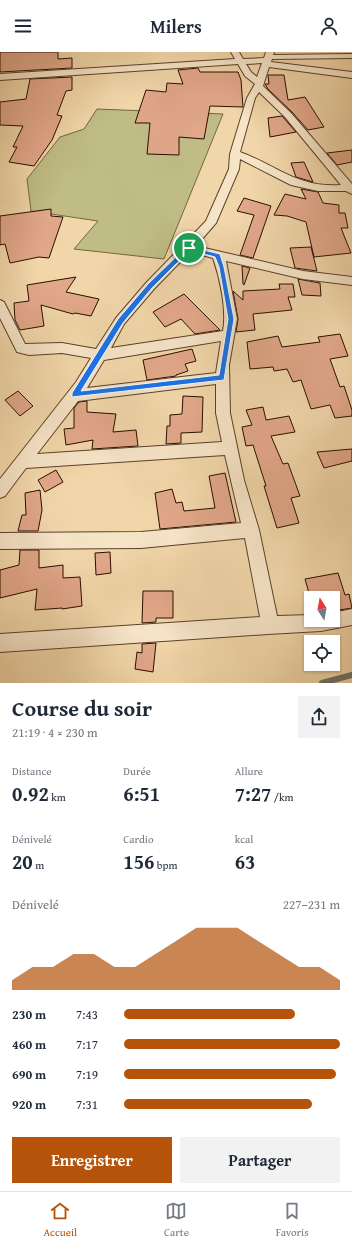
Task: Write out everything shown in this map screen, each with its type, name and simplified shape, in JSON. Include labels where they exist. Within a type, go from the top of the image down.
[{"type":"street","points":[[234,52],[248,74],[288,115],[350,189]]},
{"type":"street","points":[[0,77],[268,58],[352,56]]},
{"type":"street","points":[[268,58],[299,69],[352,75]]},
{"type":"street","points":[[0,491],[21,462],[75,395],[125,315],[150,286],[189,248],[211,223],[234,169],[235,154],[251,98],[258,85],[268,58]]},
{"type":"street","points":[[235,154],[252,160],[296,182],[336,190],[350,189]]},
{"type":"street","points":[[189,248],[303,275],[352,281]]},
{"type":"street","points":[[218,255],[222,267],[231,319],[223,365],[223,413],[270,625]]},
{"type":"street","points":[[0,305],[21,348],[29,350],[62,348],[74,349],[99,355],[229,335]]},
{"type":"street","points":[[75,395],[222,378]]},
{"type":"street","points":[[21,462],[230,448]]},
{"type":"street","points":[[0,541],[141,540],[250,530]]},
{"type":"street","points":[[0,643],[60,638],[218,631],[270,625],[338,622],[352,617]]},
{"type":"shaded area","points":[[97,109],[223,114],[164,259],[74,249],[98,221],[31,211],[27,179],[60,137],[84,129]]},
{"type":"building","points":[[0,52],[58,52],[58,59],[72,58],[72,68],[0,72]]},
{"type":"building","points":[[198,68],[200,72],[238,72],[241,80],[243,107],[210,106],[204,139],[179,137],[179,155],[147,154],[150,123],[135,123],[146,90],[166,92],[167,83],[183,84],[178,70]]},
{"type":"building","points":[[268,75],[284,75],[288,100],[305,97],[324,127],[308,130],[268,89],[265,84],[269,84]]},
{"type":"building","points":[[72,77],[72,90],[66,91],[57,115],[62,116],[52,140],[34,166],[9,162],[17,147],[13,147],[23,126],[0,125],[0,102],[26,99],[30,79]]},
{"type":"building","points":[[282,116],[296,132],[270,137],[268,118]]},
{"type":"building","points":[[352,150],[352,162],[337,165],[327,153]]},
{"type":"building","points":[[304,162],[313,182],[296,177],[291,163]]},
{"type":"building","points":[[301,189],[318,192],[323,203],[339,205],[339,213],[345,213],[348,228],[341,228],[351,253],[314,257],[306,222],[287,216],[274,215],[285,194],[306,199]]},
{"type":"building","points":[[244,198],[271,206],[253,258],[240,255],[254,215],[237,211]]},
{"type":"building","points":[[51,209],[51,216],[63,217],[49,258],[39,257],[10,263],[5,244],[0,245],[0,216]]},
{"type":"building","points":[[311,247],[317,271],[295,268],[290,248]]},
{"type":"building","points":[[242,266],[250,268],[244,285],[243,284]]},
{"type":"building","points":[[76,277],[66,292],[99,299],[91,316],[75,313],[73,314],[41,305],[44,326],[20,330],[15,320],[14,303],[29,301],[27,285]]},
{"type":"building","points":[[298,279],[320,283],[321,296],[302,295]]},
{"type":"building","points":[[279,284],[293,284],[295,297],[288,297],[292,310],[253,314],[255,330],[236,332],[238,319],[233,291],[243,300],[243,291],[280,289]]},
{"type":"building","points":[[184,294],[220,330],[195,334],[181,319],[165,327],[153,312]]},
{"type":"building","points":[[340,334],[348,356],[330,359],[340,387],[344,386],[352,410],[352,416],[335,418],[330,405],[311,409],[301,380],[293,382],[287,369],[274,371],[273,367],[250,369],[247,342],[278,336],[282,347],[320,342],[318,337]]},
{"type":"building","points":[[192,349],[196,361],[185,364],[188,371],[176,376],[147,380],[143,360]]},
{"type":"building","points":[[18,391],[33,406],[20,416],[5,400]]},
{"type":"building","points":[[183,396],[203,397],[202,432],[181,433],[181,443],[166,444],[167,426],[170,426],[170,415],[182,414]]},
{"type":"building","points":[[87,401],[87,412],[116,414],[113,432],[136,430],[138,446],[92,449],[93,440],[66,445],[64,429],[74,428],[74,408],[79,402]]},
{"type":"building","points":[[263,407],[266,420],[289,416],[295,432],[271,436],[283,464],[288,463],[300,496],[291,498],[299,523],[277,528],[253,445],[246,446],[242,427],[252,425],[246,410]]},
{"type":"building","points":[[352,449],[352,461],[324,468],[317,452]]},
{"type":"building","points":[[56,470],[63,482],[45,492],[38,480]]},
{"type":"building","points":[[225,473],[236,522],[160,529],[155,493],[172,489],[176,503],[182,502],[184,511],[215,508],[209,476]]},
{"type":"building","points":[[40,490],[42,510],[38,531],[18,531],[22,515],[26,515],[25,493]]},
{"type":"building","points":[[20,550],[39,550],[39,568],[63,565],[63,578],[80,577],[82,606],[62,609],[35,610],[37,589],[0,598],[0,570],[19,565]]},
{"type":"building","points":[[110,552],[111,573],[96,575],[95,553]]},
{"type":"building","points":[[338,573],[345,595],[349,594],[352,608],[340,610],[340,591],[308,591],[305,579]]},
{"type":"building","points":[[143,591],[173,591],[173,618],[156,618],[156,622],[142,623]]},
{"type":"building","points":[[156,643],[153,672],[135,669],[137,652],[142,653],[142,644]]},
{"type":"waterway","points":[[322,683],[352,675]]},
{"type":"route","points":[[189,248],[218,255],[222,267],[231,319],[222,378],[75,395],[120,321],[150,286],[189,248]]}]
